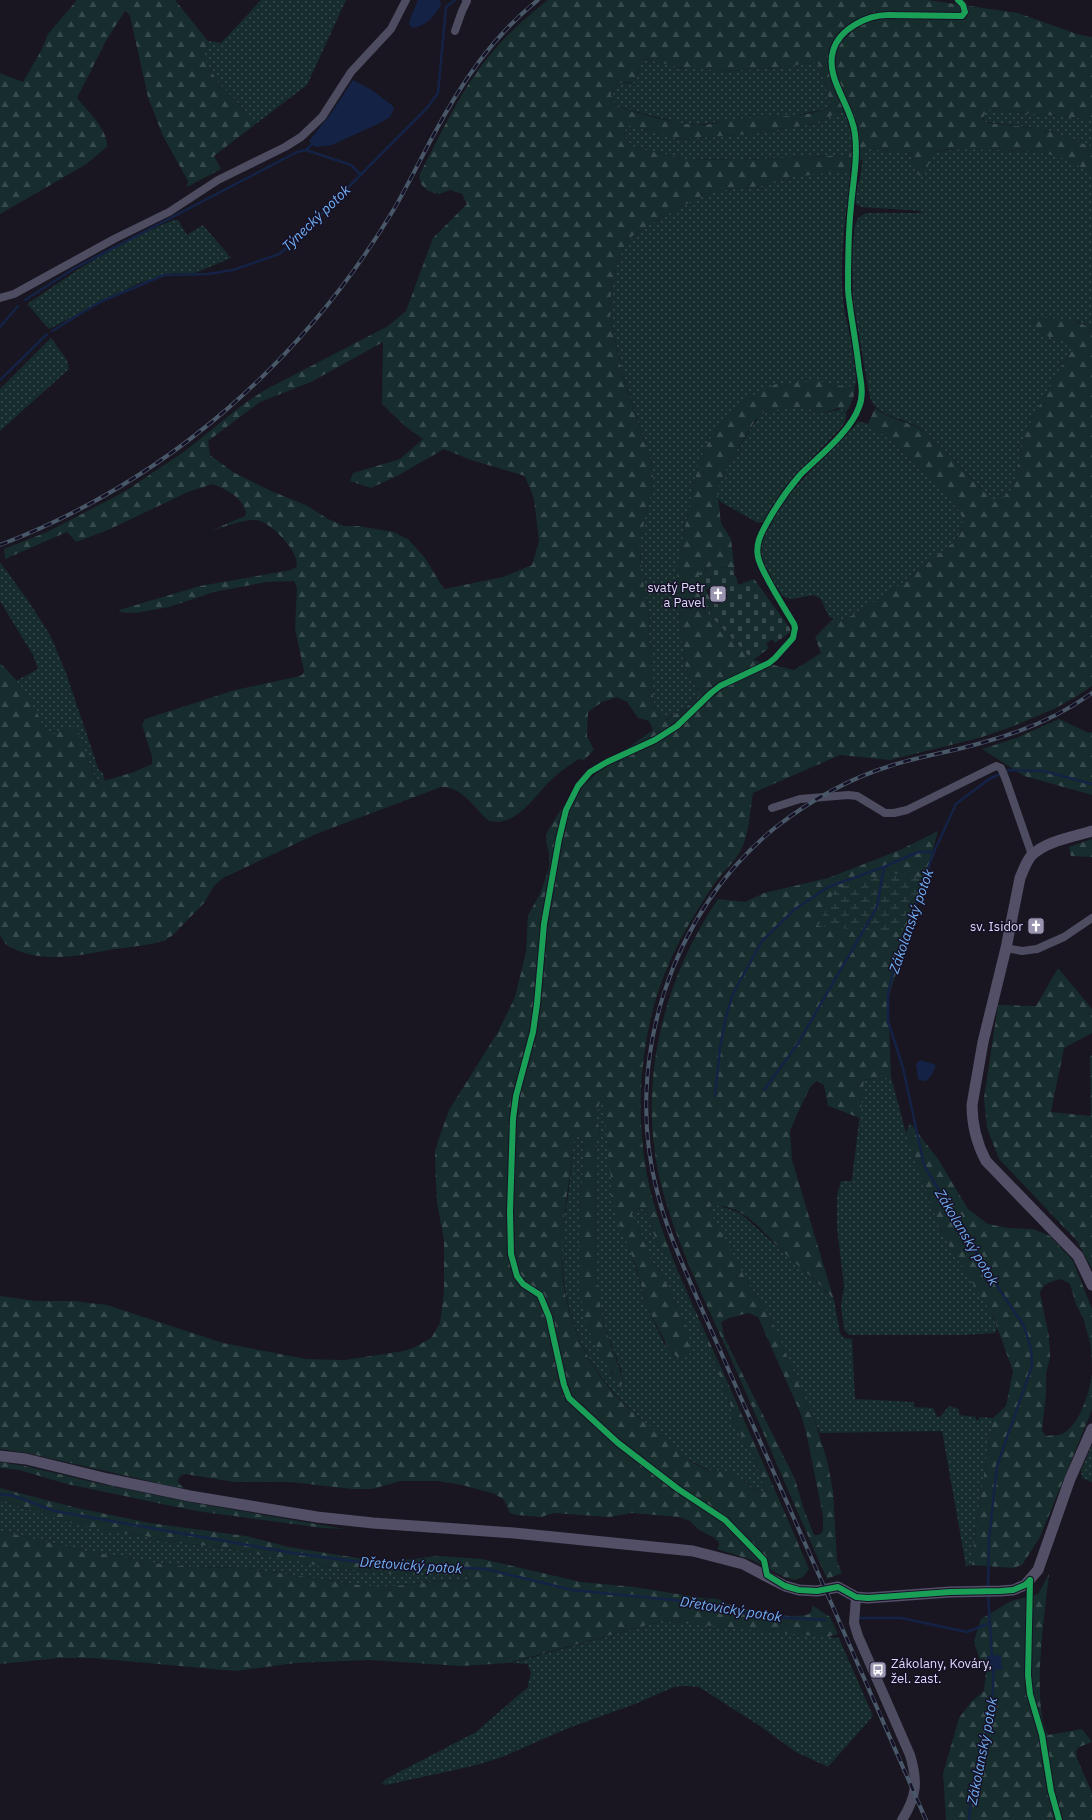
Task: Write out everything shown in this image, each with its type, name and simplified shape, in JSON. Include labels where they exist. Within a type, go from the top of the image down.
[{"type":"main road","points":[[1092,831],[1048,845],[1032,855],[1020,878],[1006,948],[987,1024],[973,1093],[972,1114],[982,1154],[992,1169],[1078,1256],[1092,1285]]},
{"type":"main road","points":[[0,1456],[26,1459],[108,1479],[190,1496],[372,1524],[514,1533],[693,1551],[744,1564],[785,1586],[799,1590],[817,1591],[838,1587],[856,1597],[868,1598],[1013,1590],[1025,1585],[1038,1570],[1070,1479],[1092,1429]]},
{"type":"street","points":[[0,298],[14,294],[114,239],[150,223],[170,212],[218,180],[285,147],[301,137],[322,116],[351,72],[391,29],[406,0]]},
{"type":"street","points":[[455,31],[462,11],[468,0]]},
{"type":"street","points":[[958,0],[963,5],[965,12]]},
{"type":"street","points":[[772,808],[800,798],[848,795],[857,796],[885,813],[894,814],[907,810],[996,766],[1001,768],[1006,780],[1032,855]]},
{"type":"street","points":[[1006,948],[1022,951],[1037,948],[1064,937],[1092,918]]},
{"type":"street","points":[[856,1597],[854,1614],[858,1636],[910,1756],[915,1774],[914,1792],[902,1820]]},
{"type":"green space","points":[[77,0],[175,0],[208,41],[204,58],[217,81],[242,107],[253,126],[214,156],[221,169],[187,187],[188,181],[163,136],[148,97],[130,16],[125,11],[107,39],[77,98],[105,134],[107,147],[85,165],[0,214],[0,73],[23,82],[42,49],[48,34]]},
{"type":"green space","points":[[261,0],[346,0],[307,85],[253,126],[242,107],[217,81],[204,58],[208,41],[221,43]]},
{"type":"green space","points":[[548,0],[928,0],[1018,13],[1077,34],[1092,37],[1092,119],[990,110],[986,111],[983,118],[985,122],[988,123],[1035,128],[1052,132],[1092,147],[1092,172],[1062,158],[1048,154],[1010,150],[949,149],[938,151],[933,155],[923,177],[921,177],[917,173],[911,153],[870,149],[865,151],[862,159],[849,170],[787,178],[770,185],[714,191],[695,199],[637,232],[628,240],[618,260],[611,293],[610,317],[623,377],[653,467],[652,489],[640,540],[641,571],[650,619],[648,636],[652,653],[650,668],[654,706],[665,721],[701,697],[686,670],[680,625],[677,571],[699,462],[710,439],[728,415],[747,398],[776,384],[818,381],[846,387],[855,386],[852,400],[846,413],[844,410],[838,408],[824,413],[795,407],[765,412],[756,419],[730,461],[717,488],[721,523],[731,539],[735,574],[731,568],[706,566],[698,587],[700,596],[702,600],[712,609],[708,613],[753,660],[794,670],[821,653],[815,637],[833,619],[843,619],[856,614],[897,587],[954,542],[960,534],[962,517],[958,509],[893,442],[868,424],[875,408],[886,415],[923,431],[948,454],[987,495],[993,499],[1001,499],[1011,490],[1015,479],[1024,438],[1034,415],[1071,351],[1068,343],[1040,333],[1033,326],[1031,320],[1039,318],[1072,319],[1092,329],[1092,686],[1054,709],[1011,727],[979,738],[890,760],[840,755],[753,793],[748,830],[744,844],[735,859],[715,883],[696,911],[680,940],[660,986],[649,1025],[642,1072],[641,1119],[645,1166],[656,1212],[673,1259],[809,1569],[803,1577],[795,1580],[784,1577],[752,1560],[717,1549],[719,1546],[718,1541],[699,1530],[690,1521],[679,1517],[632,1513],[609,1517],[554,1513],[541,1517],[517,1515],[510,1513],[504,1500],[495,1494],[462,1485],[439,1481],[401,1481],[372,1489],[352,1489],[291,1482],[234,1482],[185,1474],[180,1476],[178,1480],[179,1484],[184,1488],[179,1488],[27,1453],[0,1449],[0,1296],[36,1301],[73,1301],[107,1305],[223,1343],[306,1359],[344,1360],[404,1351],[431,1338],[440,1323],[444,1291],[444,1240],[437,1203],[436,1185],[435,1152],[439,1138],[449,1110],[498,1032],[515,997],[526,952],[528,915],[540,894],[549,868],[549,853],[546,841],[547,832],[567,800],[615,757],[653,730],[649,721],[638,718],[627,702],[617,697],[602,702],[588,712],[587,736],[594,750],[584,760],[579,759],[567,767],[549,782],[523,810],[508,820],[499,822],[489,821],[461,794],[455,790],[441,787],[316,834],[223,878],[214,886],[204,903],[173,935],[164,941],[76,956],[50,957],[24,953],[8,946],[0,935],[0,663],[15,679],[28,697],[48,736],[75,726],[97,783],[134,772],[152,764],[152,756],[142,725],[145,719],[235,690],[300,676],[304,671],[295,629],[297,588],[294,581],[266,582],[214,592],[169,607],[136,613],[120,612],[119,610],[200,586],[291,570],[296,567],[297,561],[294,554],[284,539],[262,522],[251,520],[210,531],[245,516],[246,512],[241,502],[237,498],[213,484],[188,492],[108,530],[76,542],[67,532],[5,559],[4,549],[47,532],[124,492],[185,451],[241,406],[263,391],[388,326],[406,311],[433,238],[467,204],[462,194],[450,190],[439,194],[428,191],[421,184],[419,176],[451,114],[479,69],[510,33]],"holes":[[[645,59],[679,67],[720,71],[777,68],[816,62],[819,65],[831,105],[825,109],[802,115],[728,120],[706,125],[687,124],[666,120],[644,115],[616,105],[611,95],[613,88],[620,83],[635,82],[641,64]],[[841,110],[845,114],[850,131],[850,155],[743,160],[686,159],[635,148],[627,141],[624,132],[629,126],[633,126],[679,139],[752,134],[819,123]],[[383,342],[382,404],[406,427],[423,439],[400,459],[353,473],[350,481],[371,488],[397,476],[444,449],[471,460],[525,476],[534,499],[539,541],[532,565],[503,577],[444,589],[425,558],[409,540],[394,532],[358,526],[344,526],[328,519],[306,505],[271,491],[233,472],[210,455],[208,441],[260,402],[311,382]],[[604,1101],[609,1166],[613,1189],[611,1195],[616,1217],[635,1263],[647,1307],[670,1351],[679,1359],[689,1356],[691,1350],[689,1334],[666,1282],[657,1266],[651,1261],[646,1245],[632,1214],[636,1209],[641,1208],[650,1218],[653,1232],[661,1250],[672,1260],[711,1352],[734,1415],[733,1424],[740,1431],[744,1445],[752,1452],[764,1486],[764,1492],[760,1493],[740,1478],[727,1471],[712,1471],[703,1468],[693,1463],[677,1451],[618,1398],[590,1361],[580,1340],[571,1318],[562,1273],[564,1223],[574,1142],[577,1136],[583,1138],[584,1154],[579,1223],[580,1291],[586,1324],[594,1342],[621,1388],[623,1379],[603,1321],[595,1275],[596,1159],[597,1139],[600,1133],[597,1115],[600,1102]]]},
{"type":"green space","points":[[645,59],[679,67],[725,71],[777,68],[816,62],[819,65],[831,105],[826,109],[788,117],[725,121],[697,125],[679,123],[616,105],[611,98],[613,88],[620,83],[632,83],[635,80],[641,64]]},
{"type":"green space","points":[[841,110],[845,114],[849,124],[851,137],[850,155],[743,160],[686,159],[635,148],[627,141],[624,132],[629,126],[633,126],[679,139],[752,134],[819,123]]},
{"type":"green space","points":[[990,110],[1092,119],[1092,147],[1052,132],[1035,128],[985,122],[983,115],[986,111]]},
{"type":"green space","points":[[870,149],[911,153],[917,173],[921,177],[923,177],[929,161],[935,153],[955,149],[1011,150],[1044,153],[1063,158],[1092,172],[1092,329],[1078,321],[1039,318],[1046,336],[1065,341],[1070,347],[1071,351],[1034,415],[1024,438],[1015,479],[1011,490],[1001,499],[992,499],[987,495],[953,458],[925,432],[910,423],[884,413],[878,409],[870,398],[853,302],[852,257],[855,224],[858,218],[866,213],[919,213],[922,211],[861,207],[856,204],[855,197],[861,173],[862,159],[865,151]]},
{"type":"green space","points":[[849,170],[851,172],[843,243],[842,278],[845,313],[855,362],[855,386],[728,415],[710,439],[699,462],[677,571],[680,625],[686,670],[701,697],[664,721],[654,706],[650,668],[652,653],[648,636],[650,619],[641,571],[640,540],[652,489],[653,467],[623,376],[610,317],[611,293],[618,260],[628,240],[637,232],[695,199],[714,191],[770,185],[787,178]]},
{"type":"green space","points":[[173,220],[178,220],[187,235],[203,225],[231,258],[195,273],[172,273],[139,283],[49,329],[27,304],[82,267],[126,241]]},
{"type":"green space","points":[[51,338],[67,360],[69,369],[0,431],[0,389]]},
{"type":"green space","points":[[795,407],[824,413],[842,409],[846,413],[846,418],[841,428],[790,483],[765,521],[758,523],[721,502],[716,495],[717,488],[730,461],[759,416],[771,410]]},
{"type":"green space","points":[[858,422],[867,424],[880,432],[925,473],[958,509],[962,518],[962,526],[954,542],[897,587],[856,614],[840,620],[829,617],[821,599],[814,595],[792,599],[784,597],[768,574],[762,561],[760,549],[764,534],[773,517],[785,500],[800,482]]},
{"type":"green space","points":[[0,562],[29,602],[50,635],[66,673],[99,771],[102,771],[105,781],[97,783],[88,759],[48,736],[31,703],[16,681],[38,669],[33,655],[0,601]]},
{"type":"green space","points":[[706,566],[731,568],[737,579],[738,585],[754,579],[792,631],[775,643],[772,639],[766,644],[769,648],[753,660],[708,613],[712,609],[703,603],[697,581],[700,579],[698,574],[707,569]],"holes":[[[723,586],[728,597],[718,604],[712,603],[706,590],[710,587],[714,592],[719,592],[718,588]]]},
{"type":"green space","points":[[1059,719],[1089,733],[1092,732],[1092,795],[1024,776],[982,749],[1016,738]]},
{"type":"green space","points":[[938,831],[928,869],[888,999],[891,1077],[864,1080],[860,1118],[828,1106],[824,1085],[817,1081],[810,1087],[790,1131],[792,1160],[834,1300],[819,1284],[745,1215],[738,1211],[721,1206],[711,1206],[709,1209],[746,1280],[769,1315],[814,1419],[827,1460],[833,1491],[837,1561],[842,1573],[827,1579],[676,1232],[662,1188],[655,1151],[652,1113],[653,1075],[659,1038],[668,1001],[698,931],[718,899],[745,902],[764,893],[828,878],[900,850]],"holes":[[[748,1313],[758,1317],[800,1412],[806,1432],[823,1516],[823,1531],[819,1535],[814,1535],[803,1507],[795,1479],[725,1339],[721,1322],[729,1318]]]},
{"type":"green space","points":[[1092,839],[1092,857],[1071,856],[1069,847]]},
{"type":"green space","points":[[891,873],[921,877],[902,932],[818,926],[835,889]]},
{"type":"green space","points":[[1058,968],[1092,1009],[1092,1033],[1064,1048],[1051,1112],[1091,1116],[1090,1057],[1092,1055],[1092,1269],[1077,1241],[999,1159],[987,1128],[984,1098],[998,1005],[1036,1006]]},
{"type":"green space","points":[[891,1077],[906,1133],[941,1232],[988,1305],[997,1328],[995,1333],[963,1335],[849,1335],[844,1330],[841,1305],[844,1287],[837,1227],[837,1196],[841,1181],[851,1181],[852,1179],[864,1080]]},
{"type":"green space","points":[[604,1101],[613,1189],[647,1307],[664,1343],[675,1357],[689,1334],[666,1282],[657,1266],[651,1261],[646,1245],[632,1214],[636,1209],[641,1208],[650,1218],[653,1232],[661,1250],[672,1260],[711,1352],[734,1415],[733,1424],[740,1431],[744,1445],[752,1452],[764,1486],[764,1492],[760,1493],[744,1480],[720,1470],[714,1472],[703,1467],[672,1448],[611,1389],[596,1370],[584,1349],[568,1304],[564,1279],[562,1246],[574,1142],[577,1136],[583,1138],[584,1154],[579,1223],[610,1371],[622,1386],[623,1379],[621,1370],[603,1321],[595,1275],[596,1159],[597,1139],[600,1133],[597,1115],[600,1102]]},
{"type":"green space","points":[[910,1123],[938,1159],[968,1209],[988,1224],[1008,1228],[1033,1229],[1050,1236],[1073,1261],[1092,1309],[1092,1369],[1091,1347],[1084,1320],[1076,1304],[1070,1284],[1061,1279],[1048,1283],[1041,1290],[1040,1293],[1049,1337],[1050,1357],[1046,1374],[1046,1393],[1042,1431],[1046,1436],[1060,1435],[1074,1424],[1083,1408],[1092,1374],[1092,1410],[1040,1537],[1022,1565],[1013,1568],[972,1565],[976,1524],[993,1418],[1006,1406],[1013,1371],[993,1316],[941,1232],[906,1133]]},
{"type":"green space","points":[[717,1205],[740,1213],[819,1284],[834,1300],[840,1333],[844,1338],[852,1339],[855,1399],[914,1402],[914,1407],[933,1408],[937,1417],[940,1417],[949,1406],[959,1409],[959,1415],[976,1417],[976,1420],[979,1420],[979,1417],[993,1418],[976,1524],[972,1565],[966,1566],[942,1431],[820,1433],[769,1315],[746,1280],[709,1212],[711,1206]]},
{"type":"green space","points":[[1092,1445],[1092,1482],[1082,1478],[1081,1470]]},
{"type":"green space","points":[[0,1462],[25,1466],[189,1502],[345,1529],[323,1528],[196,1511],[67,1484],[19,1470],[0,1468]]},
{"type":"green space","points":[[0,1488],[77,1508],[150,1523],[246,1536],[289,1547],[385,1562],[439,1556],[482,1559],[581,1582],[634,1587],[716,1599],[728,1604],[760,1612],[780,1615],[800,1616],[809,1614],[812,1610],[812,1605],[830,1617],[838,1634],[827,1637],[662,1621],[508,1663],[461,1666],[370,1660],[296,1663],[235,1671],[92,1658],[59,1658],[0,1664],[0,1531],[86,1551],[162,1564],[192,1567],[246,1568],[373,1587],[442,1581],[466,1582],[469,1581],[470,1573],[462,1569],[454,1570],[446,1567],[428,1568],[402,1575],[324,1567],[287,1559],[267,1557],[230,1548],[167,1542],[146,1536],[110,1532],[63,1521],[0,1499]]},
{"type":"green space","points":[[0,1499],[24,1508],[126,1534],[146,1536],[167,1542],[229,1548],[267,1557],[287,1558],[324,1567],[402,1575],[428,1568],[446,1567],[454,1570],[462,1569],[470,1573],[471,1578],[466,1582],[442,1581],[373,1587],[246,1568],[192,1567],[162,1564],[86,1551],[0,1531]]},
{"type":"green space","points":[[1049,1574],[1042,1633],[1040,1680],[1040,1702],[1043,1721],[1048,1735],[1082,1729],[1092,1742],[1079,1747],[1076,1751],[1077,1758],[1092,1793],[1092,1820],[946,1820],[943,1774],[959,1718],[971,1702],[984,1691],[986,1673],[979,1658],[974,1641],[981,1619],[1011,1601],[1038,1594]]},
{"type":"green space","points":[[662,1621],[839,1638],[873,1716],[828,1767],[796,1752],[760,1726],[699,1687],[674,1687],[635,1704],[566,1729],[502,1757],[477,1765],[386,1785],[382,1783],[386,1779],[476,1732],[528,1687],[531,1672],[527,1664],[511,1663]]},
{"type":"water","points":[[418,0],[440,0],[441,5],[430,20],[418,27],[413,28],[409,25],[410,19]]},
{"type":"water","points":[[353,80],[372,90],[393,106],[394,109],[390,117],[332,145],[315,147],[309,141],[332,112]]},
{"type":"water","points":[[920,1060],[936,1065],[930,1078],[925,1081],[918,1079],[916,1064]]},
{"type":"water","points":[[1001,1655],[1002,1669],[988,1671],[987,1656]]},
{"type":"waterway","name":"Týnecký potok","points":[[52,331],[100,302],[164,275],[208,274],[233,270],[279,254],[292,244],[427,108],[438,93],[446,7],[455,0]]},
{"type":"waterway","points":[[306,150],[312,144]]},
{"type":"waterway","points":[[25,300],[75,268],[297,152],[306,150],[351,165],[361,175]]},
{"type":"waterway","points":[[0,327],[18,306]]},
{"type":"waterway","name":"Týnecký potok","points":[[0,380],[47,334]]},
{"type":"waterway","name":"Zákolanský potok","points":[[988,1588],[989,1539],[997,1466],[1032,1366],[1031,1349],[1024,1326],[985,1268],[924,1165],[903,1068],[888,1021],[888,993],[898,953],[934,852],[956,804],[989,779],[1009,770],[1044,771],[1092,784]]},
{"type":"waterway","points":[[715,1096],[720,1048],[726,1016],[733,994],[762,941],[794,910],[828,887],[884,867],[918,852],[934,852]]},
{"type":"waterway","points":[[764,1090],[797,1045],[877,907],[884,867]]},
{"type":"waterway","name":"Dřetovický potok","points":[[0,1494],[15,1496],[54,1511],[293,1553],[367,1563],[486,1569],[572,1590],[674,1600],[760,1616],[825,1620]]},
{"type":"waterway","name":"Zákolanský potok","points":[[988,1593],[992,1658]]},
{"type":"waterway","name":"Dřetovický potok","points":[[860,1618],[901,1618],[967,1632],[990,1623]]},
{"type":"waterway","name":"Zákolanský potok","points":[[969,1820],[976,1776],[990,1714],[993,1667]]},
{"type":"railway","points":[[0,545],[61,518],[119,487],[174,451],[226,410],[273,366],[318,317],[358,265],[394,209],[444,116],[466,79],[506,29],[538,0]]},
{"type":"railway","points":[[926,1820],[680,1259],[670,1232],[657,1191],[648,1141],[646,1091],[652,1041],[664,992],[683,945],[708,901],[739,861],[776,827],[816,799],[859,777],[901,763],[970,746],[1024,729],[1053,716],[1092,693]]},
{"type":"cycle path","points":[[958,0],[963,5],[965,12],[962,16],[888,15],[863,21],[855,25],[841,36],[833,51],[833,72],[853,124],[856,143],[856,161],[849,226],[848,287],[861,384],[861,402],[855,416],[842,434],[800,475],[787,491],[768,521],[758,542],[757,552],[760,564],[794,624],[795,628],[793,638],[769,663],[720,686],[677,726],[655,740],[607,762],[590,772],[578,786],[566,810],[559,839],[544,924],[533,1032],[516,1096],[513,1119],[510,1212],[511,1254],[517,1276],[523,1284],[540,1295],[549,1317],[564,1385],[569,1398],[618,1443],[678,1489],[725,1520],[764,1560],[767,1575],[785,1586],[799,1590],[817,1591],[838,1587],[856,1597],[868,1598],[950,1592],[1013,1590],[1025,1585],[1030,1580]]},
{"type":"cycle path","points":[[1030,1580],[1028,1675],[1030,1694],[1042,1735],[1051,1791],[1059,1820]]},
{"type":"place","name":"svatý Petr a Pavel","points":[[718,594]]},
{"type":"place","name":"sv. Isidor","points":[[1036,926]]},
{"type":"place","name":"Zákolany, Kováry, žel. zast.","points":[[878,1670]]}]
